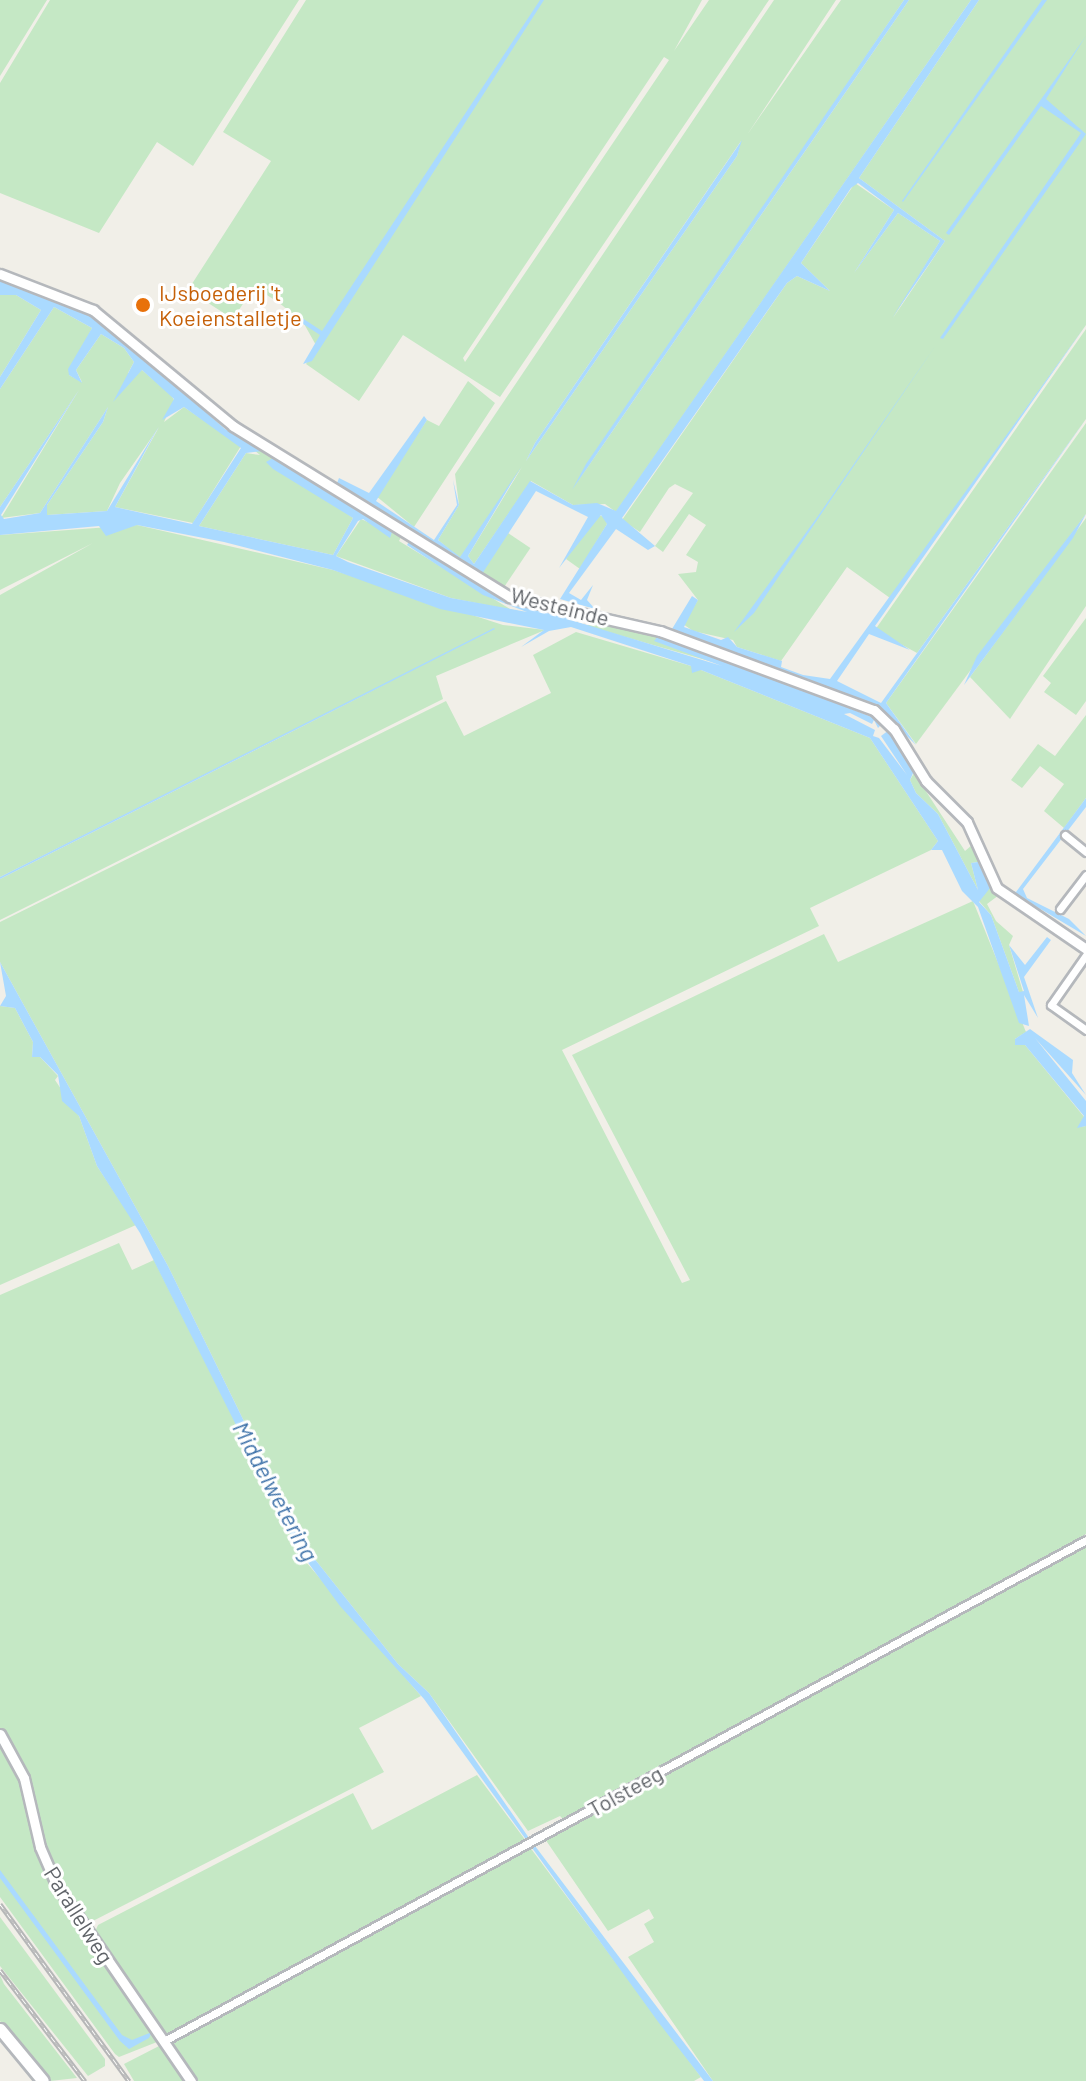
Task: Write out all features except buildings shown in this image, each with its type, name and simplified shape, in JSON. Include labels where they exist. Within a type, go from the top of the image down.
[{"type":"main road","points":[[0,2029],[43,2081]]},
{"type":"street","name":"Westeinde","points":[[0,274],[93,310],[233,426],[510,597],[660,631],[874,710],[894,729],[926,781],[967,822],[997,888],[1086,952]]},
{"type":"street","points":[[1065,835],[1086,852]]},
{"type":"street","points":[[1060,909],[1086,875]]},
{"type":"street","points":[[1086,952],[1051,1005],[1086,1030]]},
{"type":"street","name":"Tolsteeg","points":[[164,2041],[1086,1540]]},
{"type":"street","name":"Parallelweg","points":[[0,1734],[24,1778],[50,1873],[191,2081]]},
{"type":"green space","points":[[0,0],[47,0],[0,76]]},
{"type":"green space","points":[[50,0],[299,0],[193,166],[157,142],[99,233],[0,193],[0,83]]},
{"type":"green space","points":[[306,0],[702,0],[674,51],[709,0],[769,0],[500,397],[403,335],[359,401],[306,364],[317,347],[303,322],[278,302],[254,287],[233,319],[188,290],[271,161],[223,132]],"holes":[[[664,57],[669,60],[465,362],[463,358]]]},
{"type":"green space","points":[[774,0],[836,0],[747,135],[841,0],[904,0],[572,490],[909,0],[971,0],[616,512],[605,504],[573,505],[531,481],[474,564],[468,556],[522,467],[460,558],[438,540],[459,505],[455,474]],"holes":[[[741,141],[737,156],[526,461],[535,443]]]},
{"type":"green space","points":[[979,0],[1086,0],[1086,325],[890,598],[847,567],[781,661],[737,647],[733,640],[693,631],[683,624],[698,600],[678,574],[696,572],[698,562],[686,555],[706,525],[689,514],[663,552],[655,546],[693,493],[675,484],[669,488],[640,532],[622,520],[787,283],[797,276],[830,291],[801,263],[855,183],[894,210],[854,273],[898,213],[940,241],[893,318],[945,241],[859,178]]},
{"type":"green space","points":[[0,275],[95,312],[182,388],[402,535],[399,541],[510,609],[527,613],[451,598],[336,556],[361,519],[395,534],[273,458],[353,518],[333,555],[199,526],[246,453],[260,455],[136,350],[54,300]]},
{"type":"green space","points":[[0,295],[16,295],[41,310],[0,377]]},
{"type":"green space","points":[[54,307],[92,328],[69,375],[82,382],[76,370],[101,334],[124,348],[134,362],[128,373],[142,370],[171,395],[174,400],[164,422],[184,407],[241,446],[193,523],[115,507],[159,427],[120,483],[107,511],[47,515],[47,505],[103,422],[108,407],[40,513],[1,518],[79,390],[0,507],[0,389]]},
{"type":"green space","points":[[1086,329],[1086,419],[917,653],[875,630]]},
{"type":"green space","points":[[468,381],[495,403],[414,527],[376,496],[427,420],[439,426]]},
{"type":"green space","points":[[1086,423],[1086,514],[916,744],[886,703]]},
{"type":"green space","points":[[597,515],[605,517],[607,524],[580,569],[566,559]]},
{"type":"green space","points":[[1086,518],[1086,606],[1010,719],[970,677]]},
{"type":"green space","points":[[137,525],[333,570],[503,625],[545,630],[436,676],[443,699],[0,920],[0,879],[394,680],[0,877],[0,595],[93,543],[0,590],[0,535]]},
{"type":"green space","points":[[508,533],[530,548],[503,589],[481,574]]},
{"type":"green space","points":[[1086,618],[1086,701],[1076,715],[1044,692],[1051,683],[1043,676]]},
{"type":"green space","points":[[594,620],[657,635],[723,665],[587,626]]},
{"type":"green space","points":[[576,632],[691,666],[870,738],[938,841],[931,850],[810,908],[819,926],[562,1050],[682,1283],[690,1280],[572,1055],[824,934],[838,962],[973,901],[1026,1032],[1015,1039],[1016,1045],[1025,1045],[1085,1118],[1079,1127],[1086,1126],[1086,1534],[563,1819],[560,1816],[528,1831],[429,1693],[398,1664],[306,1548],[168,1266],[0,962],[0,922],[446,701],[464,736],[551,693],[533,655]]},
{"type":"green space","points":[[1086,715],[1086,798],[1064,828],[1044,811],[1064,784],[1040,766],[1022,788],[1011,780],[1038,744],[1055,756]]},
{"type":"green space","points":[[914,773],[965,851],[972,845],[999,895],[987,904],[996,921],[1013,936],[1009,945],[1023,992],[1019,992],[991,915],[979,901],[989,886],[978,862],[971,863],[978,890],[938,814],[916,793],[910,780]]},
{"type":"green space","points":[[0,1006],[15,1008],[33,1042],[32,1057],[40,1057],[58,1076],[55,1080],[79,1116],[97,1166],[136,1225],[0,1285]]},
{"type":"green space","points":[[119,1243],[132,1270],[154,1260],[306,1562],[421,1696],[359,1728],[384,1772],[89,1923],[53,1872],[28,1778],[0,1728],[0,1295]]},
{"type":"green space","points":[[1086,1547],[1086,2081],[713,2081],[628,1957],[654,1942],[644,1924],[654,1918],[649,1909],[608,1931],[545,1839]]},
{"type":"green space","points":[[0,1740],[21,1781],[36,1847],[157,2042],[119,2057],[115,2054],[0,1897]]},
{"type":"green space","points":[[477,1775],[526,1841],[170,2034],[161,2031],[94,1934],[98,1925],[353,1793],[372,1830]]},
{"type":"green space","points":[[529,1846],[701,2077],[694,2081],[195,2081],[172,2046],[177,2037]]},
{"type":"green space","points":[[0,1917],[105,2059],[105,2066],[88,2076],[0,1966]]},
{"type":"green space","points":[[0,1975],[77,2078],[50,2081],[0,2021]]},
{"type":"green space","points":[[161,2045],[186,2081],[134,2081],[124,2064]]},
{"type":"water","points":[[540,0],[544,0],[312,361],[303,364],[320,335],[294,318],[296,314],[322,331]]},
{"type":"water","points":[[904,0],[909,0],[572,490],[586,464]]},
{"type":"water","points":[[971,0],[979,0],[859,178],[945,241],[892,318],[940,241],[898,213],[854,273],[894,210],[858,183],[851,188],[801,263],[830,291],[797,276],[787,283],[622,518],[655,546],[648,550],[616,529],[569,593],[581,600],[593,585],[587,600],[595,609],[560,599],[607,524],[601,515],[559,568],[588,517],[536,491],[482,574],[337,483],[339,478],[369,493],[424,416],[427,420],[376,501],[434,540],[457,505],[453,480],[459,505],[438,540],[460,557],[521,467],[468,556],[474,564],[530,481],[573,505],[597,503],[616,511]]},
{"type":"water","points":[[1042,0],[1047,0],[903,202],[902,201]]},
{"type":"water","points":[[1086,36],[1046,99],[1086,134],[943,339],[940,338],[1081,133],[1041,106],[949,235],[946,233]]},
{"type":"water","points":[[742,140],[737,156],[526,461],[535,443]]},
{"type":"water","points":[[0,279],[102,320],[225,429],[263,451],[246,453],[199,526],[333,555],[353,518],[273,469],[266,462],[273,458],[393,529],[390,538],[363,519],[358,521],[336,556],[348,562],[451,598],[527,612],[483,595],[407,545],[410,540],[509,605],[576,615],[571,620],[722,666],[654,641],[659,635],[877,719],[882,724],[878,728],[874,720],[872,724],[850,713],[844,714],[875,730],[873,736],[879,738],[907,775],[881,736],[889,730],[893,735],[914,771],[910,780],[916,793],[938,814],[978,890],[971,863],[978,862],[990,888],[979,902],[991,915],[1019,992],[1024,991],[1009,945],[1025,965],[1047,937],[1051,940],[1024,977],[1038,1018],[1024,995],[1029,1026],[1019,1023],[978,907],[962,891],[942,850],[931,850],[938,841],[870,738],[701,670],[692,673],[691,666],[571,627],[549,631],[521,647],[544,630],[440,609],[333,570],[224,542],[137,525],[106,536],[99,526],[0,535],[0,507],[79,390],[1,515],[4,519],[40,513],[108,407],[103,422],[47,505],[47,515],[107,511],[159,426],[115,507],[192,524],[241,448],[184,407],[162,420],[174,399],[142,370],[113,402],[134,362],[124,348],[101,334],[76,370],[82,383],[69,375],[68,369],[92,328],[54,307],[0,389],[0,377],[41,310],[16,295],[0,295]]},
{"type":"water","points":[[1086,325],[875,626],[910,650],[869,634],[837,681],[881,703],[1086,419],[886,703],[916,745],[874,704],[672,629],[692,596],[698,600],[684,627],[721,640],[728,637],[737,647],[782,661],[781,667],[803,675],[830,679]]},
{"type":"water","points":[[936,345],[754,613],[734,632],[818,516]]},
{"type":"water","points":[[1086,514],[1073,538],[964,685],[977,656]]},
{"type":"water","points":[[495,629],[0,879],[0,877]]},
{"type":"water","points":[[1086,798],[1086,807],[1023,889],[1027,898],[1069,919],[1086,936],[1005,888],[1016,892]]},
{"type":"water","name":"Middelwetering","points":[[0,962],[168,1266],[306,1548],[398,1664],[429,1693],[529,1838],[713,2081],[704,2081],[424,1699],[340,1606],[298,1549],[140,1233],[97,1166],[79,1116],[62,1101],[58,1075],[40,1057],[32,1057],[33,1042],[15,1008],[0,1006],[6,996]]},
{"type":"water","points":[[1030,1029],[1073,1060],[1072,1073],[1086,1095],[1035,1038],[1086,1101],[1086,1126],[1077,1128],[1084,1116],[1025,1045],[1015,1045],[1015,1039]]},
{"type":"water","points":[[0,1870],[122,2035],[132,2040],[152,2032],[149,2038],[129,2049],[120,2041],[0,1878]]},
{"type":"railway","points":[[0,1904],[129,2081]]},
{"type":"railway","points":[[0,1970],[85,2081]]},
{"type":"place","name":"IJsboederij 't Koeienstalletje","points":[[143,305]]}]
